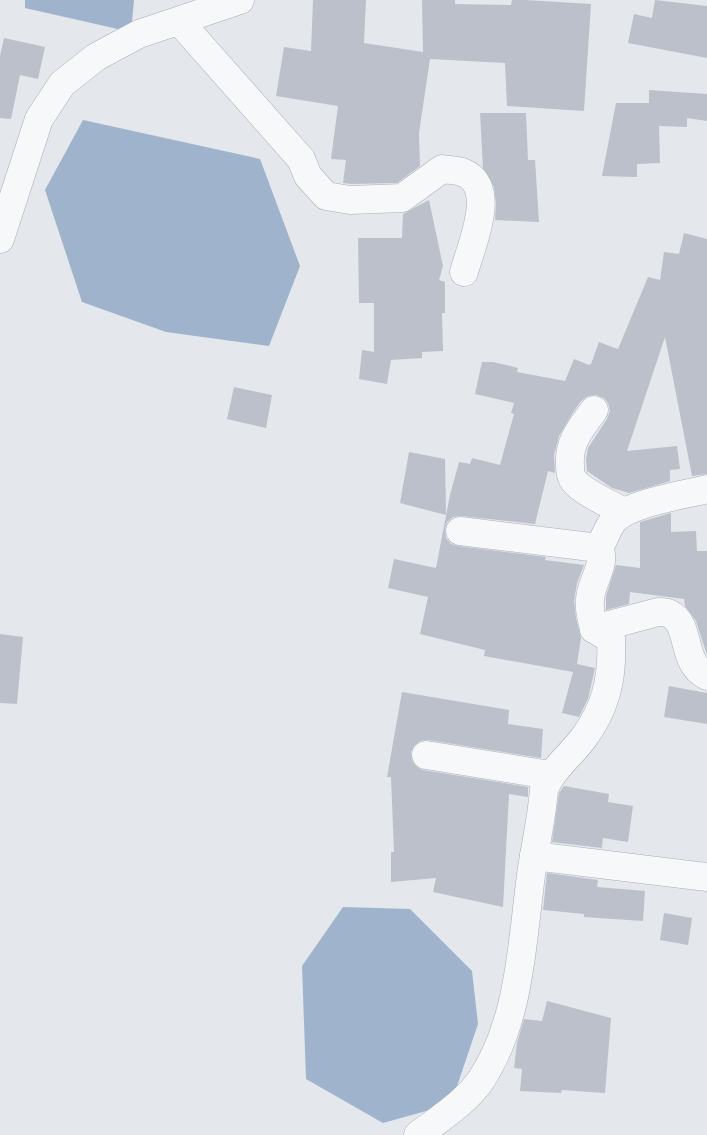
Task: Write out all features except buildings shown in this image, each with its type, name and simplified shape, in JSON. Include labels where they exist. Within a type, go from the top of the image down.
[{"type":"street","points":[[0,239],[39,119],[62,84],[96,57],[139,34],[240,0]]},
{"type":"street","points":[[179,21],[301,159],[308,176],[326,196],[350,200],[402,198],[442,169],[462,172],[474,180],[481,192],[481,210],[464,272]]},
{"type":"street","points":[[594,410],[574,438],[569,452],[573,480],[585,490],[624,512]]},
{"type":"street","points":[[599,548],[613,521],[624,512],[636,507],[707,489]]},
{"type":"street","points":[[460,531],[599,548]]},
{"type":"street","points":[[418,1135],[462,1100],[479,1082],[491,1063],[504,1031],[517,982],[544,789],[550,775],[582,740],[604,704],[609,683],[612,659],[611,639],[594,628],[589,608],[591,592],[599,571],[602,554],[599,548]]},
{"type":"street","points":[[594,628],[658,612],[669,613],[676,619],[681,629],[693,665],[700,673],[707,676]]},
{"type":"street","points":[[426,755],[550,775]]},
{"type":"street","points":[[534,856],[707,876]]},
{"type":"water","points":[[25,0],[134,0],[131,32],[25,8]]},
{"type":"water","points":[[83,120],[260,159],[300,266],[269,346],[166,332],[82,302],[45,190]]},
{"type":"water","points":[[343,907],[410,909],[472,971],[478,1024],[451,1104],[383,1123],[306,1079],[302,966]]}]
